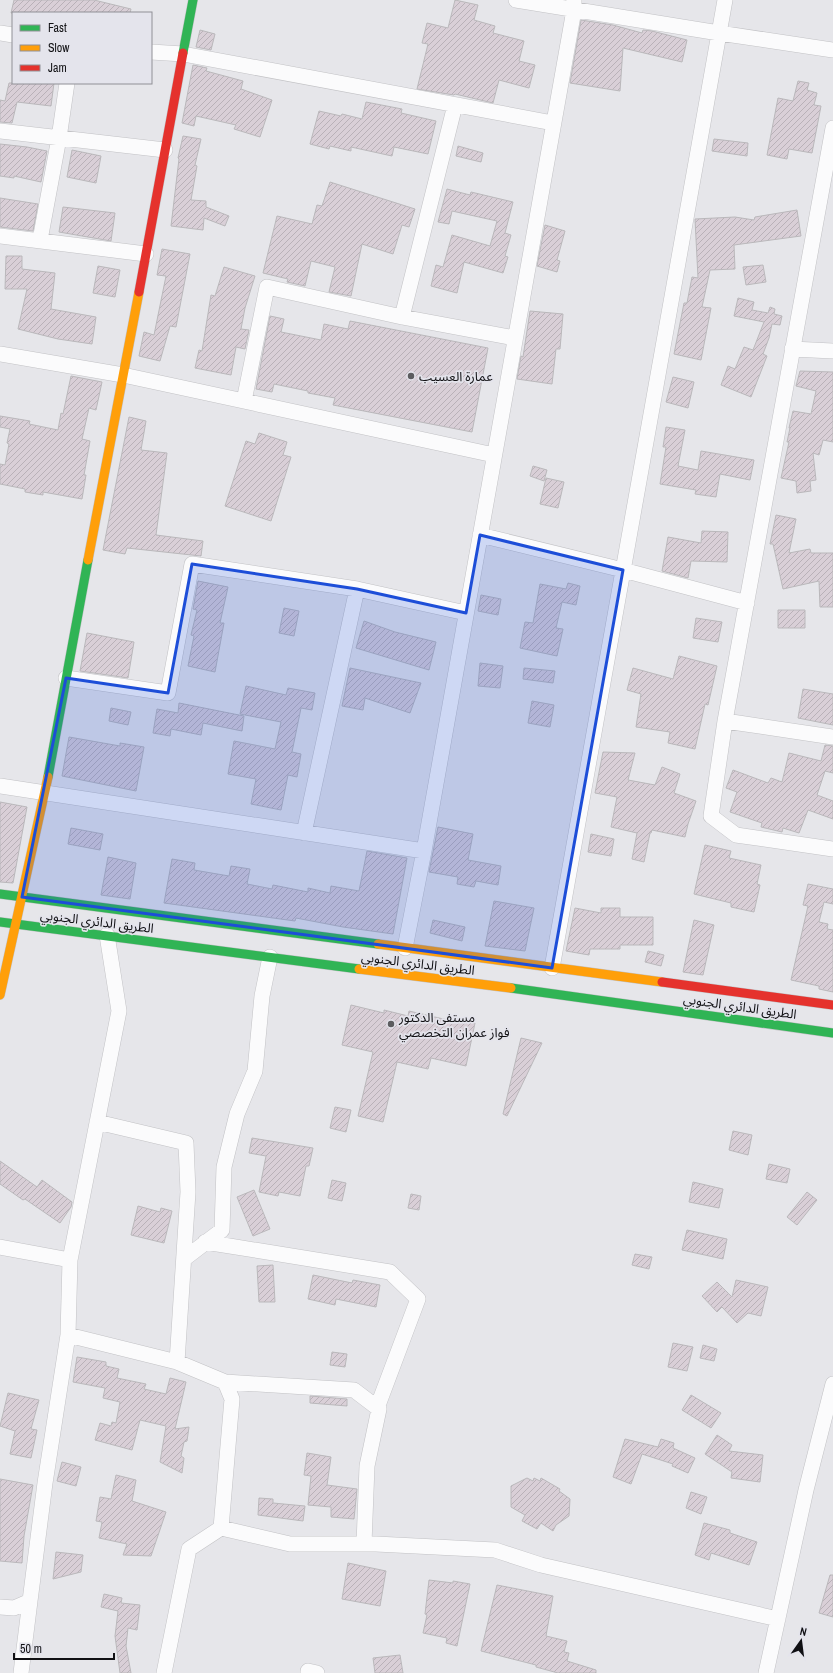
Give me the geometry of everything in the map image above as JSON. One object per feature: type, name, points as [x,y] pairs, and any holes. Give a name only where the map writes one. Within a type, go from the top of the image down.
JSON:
[{"type":"main road","points":[[0,995],[45,793],[193,0]]},
{"type":"main road","name":"الطريق الدائري الجنوبي","points":[[0,894],[833,1005]]},
{"type":"main road","name":"الطريق الدائري الجنوبي","points":[[0,922],[539,992],[833,1033]]},
{"type":"street","points":[[516,0],[574,5],[719,33],[833,50]]},
{"type":"street","points":[[552,968],[725,0]]},
{"type":"street","points":[[405,948],[424,851],[574,5]]},
{"type":"street","points":[[0,33],[12,36]]},
{"type":"street","points":[[152,52],[183,54],[554,123]]},
{"type":"street","points":[[40,240],[59,138],[67,84]]},
{"type":"street","points":[[402,317],[455,105]]},
{"type":"street","points":[[833,128],[725,721],[711,816],[736,835],[833,849]]},
{"type":"street","points":[[0,130],[165,150]]},
{"type":"street","points":[[0,236],[146,254]]},
{"type":"street","points":[[244,401],[267,287],[402,317],[515,338]]},
{"type":"street","points":[[792,349],[833,351]]},
{"type":"street","points":[[0,354],[123,375],[494,455]]},
{"type":"street","points":[[480,535],[623,570],[746,603]]},
{"type":"street","points":[[66,678],[168,694],[192,564],[357,589],[466,613]]},
{"type":"street","points":[[304,833],[357,589]]},
{"type":"street","points":[[725,721],[833,737]]},
{"type":"street","points":[[0,786],[424,851]]},
{"type":"street","points":[[21,1673],[45,1484],[68,1335],[70,1260],[119,1011],[107,935]]},
{"type":"street","points":[[184,1259],[222,1230],[224,1167],[237,1114],[256,1071],[262,996],[270,957]]},
{"type":"street","points":[[97,1122],[186,1143],[188,1192],[177,1362]]},
{"type":"street","points":[[205,1242],[390,1272],[418,1299],[377,1408],[379,1409],[367,1466],[364,1544]]},
{"type":"street","points":[[0,1247],[70,1260]]},
{"type":"street","points":[[68,1335],[177,1362],[225,1382],[354,1390],[377,1408]]},
{"type":"street","points":[[221,1528],[232,1399],[225,1382]]},
{"type":"street","points":[[766,1673],[806,1490],[833,1384]]},
{"type":"street","points":[[164,1673],[190,1548],[221,1528],[290,1544],[364,1544],[495,1550],[541,1565],[778,1619]]},
{"type":"street","points":[[0,1607],[14,1608],[30,1601]]},
{"type":"street","points":[[308,1673],[308,1671],[317,1673]]},
{"type":"highlighted area","points":[[480,535],[623,570],[552,968],[22,897],[66,678],[168,693],[192,564],[357,589],[466,613]]},
{"type":"building","points":[[14,0],[94,0],[131,9],[130,12],[11,13]]},
{"type":"building","points":[[455,0],[478,5],[474,20],[495,26],[493,33],[524,41],[519,61],[535,65],[529,88],[499,80],[493,103],[455,94],[417,89],[428,44],[422,43],[427,23],[448,28]]},
{"type":"building","points":[[581,20],[613,25],[642,33],[643,30],[652,31],[687,40],[682,62],[623,48],[620,91],[570,83]]},
{"type":"building","points":[[200,30],[215,34],[211,50],[196,47]]},
{"type":"building","points":[[193,65],[207,68],[206,71],[243,81],[241,89],[272,100],[260,137],[234,129],[236,125],[196,116],[194,126],[182,123]]},
{"type":"building","points":[[798,81],[809,83],[807,90],[817,93],[814,105],[821,106],[812,153],[789,149],[787,159],[767,155],[778,98],[793,101]]},
{"type":"building","points":[[9,83],[54,84],[51,106],[17,102],[12,123],[0,122],[0,100],[5,101]]},
{"type":"building","points":[[366,102],[402,109],[401,113],[436,121],[428,154],[394,147],[392,156],[351,147],[351,151],[330,146],[329,149],[310,144],[319,111],[341,116],[342,114],[362,119]]},
{"type":"building","points":[[183,136],[201,139],[195,165],[197,166],[191,200],[206,201],[206,207],[229,216],[225,226],[204,218],[203,230],[171,226],[178,158]]},
{"type":"building","points":[[714,139],[748,143],[747,156],[712,151]]},
{"type":"building","points":[[0,144],[47,151],[41,182],[14,176],[14,178],[0,176]]},
{"type":"building","points":[[458,146],[483,153],[481,162],[456,156]]},
{"type":"building","points":[[72,150],[101,156],[96,183],[67,177]]},
{"type":"building","points":[[330,182],[415,209],[409,227],[402,225],[393,254],[362,244],[351,296],[329,292],[335,267],[311,261],[305,286],[287,282],[288,279],[263,273],[277,216],[312,224],[317,205],[322,206]]},
{"type":"building","points":[[447,189],[470,195],[471,192],[513,202],[505,233],[511,235],[505,256],[508,257],[503,273],[464,262],[457,293],[431,286],[436,265],[443,267],[452,235],[490,246],[497,221],[452,211],[449,224],[438,222]]},
{"type":"building","points":[[0,198],[38,204],[33,231],[0,227]]},
{"type":"building","points":[[63,207],[115,213],[111,241],[59,232]]},
{"type":"building","points":[[797,210],[801,236],[734,245],[735,269],[710,270],[702,307],[711,308],[701,360],[674,354],[684,303],[687,303],[692,277],[698,278],[695,219],[735,217],[754,220],[755,217]]},
{"type":"building","points":[[545,225],[565,231],[557,260],[560,261],[557,272],[537,266]]},
{"type":"building","points":[[162,249],[190,254],[176,327],[170,326],[160,361],[139,356],[144,332],[154,335],[166,276],[157,275]]},
{"type":"building","points":[[6,256],[22,256],[22,269],[55,273],[51,309],[96,317],[92,344],[58,339],[18,329],[27,289],[5,289]]},
{"type":"building","points":[[763,265],[766,282],[746,285],[743,267]]},
{"type":"building","points":[[98,266],[120,270],[115,297],[93,293]]},
{"type":"building","points":[[224,267],[255,276],[245,308],[241,329],[249,330],[245,349],[236,347],[231,375],[195,368],[199,350],[202,351],[211,295],[215,296]]},
{"type":"building","points":[[738,298],[754,302],[752,310],[768,313],[770,307],[775,309],[774,314],[782,316],[780,325],[772,324],[763,354],[767,356],[751,397],[721,385],[728,366],[735,369],[744,347],[753,350],[764,322],[734,316]]},
{"type":"building","points":[[530,311],[563,314],[560,349],[556,349],[552,384],[517,379],[521,356],[523,357]]},
{"type":"building","name":"عمارة العسيب","points":[[270,316],[284,319],[281,332],[321,340],[324,324],[348,329],[350,321],[488,348],[472,432],[333,405],[335,398],[274,384],[272,392],[256,389]]},
{"type":"building","points":[[800,371],[833,372],[833,442],[823,440],[819,455],[813,453],[816,480],[810,481],[811,491],[797,493],[796,481],[781,478],[789,442],[787,442],[789,428],[793,411],[811,414],[816,391],[796,386]]},
{"type":"building","points":[[71,376],[102,382],[96,410],[89,408],[82,439],[90,441],[84,475],[86,475],[82,499],[43,492],[43,495],[25,492],[25,489],[0,484],[0,464],[5,465],[10,429],[0,427],[0,416],[30,421],[29,424],[58,430]]},
{"type":"building","points":[[673,377],[694,382],[688,408],[666,402]]},
{"type":"building","points":[[129,417],[146,421],[141,450],[167,453],[156,535],[203,541],[201,556],[127,548],[125,554],[103,550]]},
{"type":"building","points":[[666,427],[685,430],[678,466],[698,470],[701,451],[754,460],[750,480],[720,474],[716,497],[695,494],[696,490],[660,484],[666,447],[663,447]]},
{"type":"building","points":[[259,433],[287,442],[283,455],[291,457],[271,521],[225,506],[246,441],[255,444]]},
{"type":"building","points":[[533,466],[547,470],[544,481],[530,476]]},
{"type":"building","points":[[546,478],[564,482],[558,508],[540,504]]},
{"type":"building","points":[[776,515],[796,519],[789,553],[810,549],[811,553],[833,553],[833,607],[820,607],[819,581],[783,589],[773,544],[770,544]]},
{"type":"building","points":[[702,531],[728,532],[727,562],[691,561],[688,578],[662,571],[668,537],[701,543]]},
{"type":"building","points":[[198,581],[228,587],[220,623],[224,623],[215,672],[188,666],[194,636],[191,635],[197,610],[193,609]]},
{"type":"building","points":[[568,583],[580,586],[576,605],[562,602],[556,628],[563,629],[557,656],[520,648],[525,622],[533,623],[540,584],[566,589]]},
{"type":"building","points":[[481,595],[501,599],[498,615],[478,611]]},
{"type":"building","points":[[284,608],[299,611],[294,636],[279,633]]},
{"type":"building","points":[[778,610],[805,610],[805,628],[778,628]]},
{"type":"building","points":[[696,618],[722,622],[718,642],[693,638]]},
{"type":"building","points":[[364,621],[395,632],[436,642],[429,670],[356,648]]},
{"type":"building","points":[[87,633],[134,642],[128,678],[80,671]]},
{"type":"building","points":[[679,656],[717,666],[708,705],[705,704],[695,749],[668,743],[670,732],[636,727],[641,694],[627,690],[633,668],[673,679]]},
{"type":"building","points":[[480,663],[503,666],[500,688],[478,686]]},
{"type":"building","points":[[350,668],[421,683],[410,713],[365,698],[363,710],[342,706]]},
{"type":"building","points":[[524,668],[555,671],[553,683],[523,679]]},
{"type":"building","points":[[246,686],[286,695],[288,688],[315,693],[312,710],[301,708],[292,752],[301,754],[297,777],[288,775],[281,810],[251,804],[256,779],[228,774],[234,741],[275,749],[281,722],[240,714]]},
{"type":"building","points":[[803,689],[833,694],[833,725],[798,718]]},
{"type":"building","points":[[532,701],[554,705],[550,727],[528,723]]},
{"type":"building","points":[[179,703],[244,716],[242,731],[203,723],[201,735],[171,729],[170,736],[153,733],[157,709],[178,713]]},
{"type":"building","points":[[111,708],[131,712],[128,725],[109,721]]},
{"type":"building","points":[[69,737],[120,746],[120,743],[144,747],[136,791],[62,776]]},
{"type":"building","points":[[825,745],[833,746],[833,773],[825,771],[817,795],[833,801],[833,819],[808,810],[799,833],[783,828],[782,832],[761,827],[762,823],[730,812],[737,792],[726,788],[733,770],[768,783],[771,778],[782,782],[789,753],[821,761]]},
{"type":"building","points":[[603,752],[635,753],[628,780],[655,785],[662,767],[680,774],[674,793],[696,801],[685,837],[652,830],[650,833],[644,862],[632,859],[637,833],[611,827],[617,797],[595,793]]},
{"type":"building","points":[[0,802],[27,807],[13,883],[0,882]]},
{"type":"building","points":[[438,827],[473,834],[468,860],[501,866],[498,885],[476,881],[474,887],[457,884],[458,877],[429,872]]},
{"type":"building","points":[[71,828],[103,834],[100,850],[68,844]]},
{"type":"building","points":[[591,834],[614,839],[611,856],[588,852]]},
{"type":"building","points":[[705,845],[731,851],[729,858],[761,865],[757,884],[760,885],[754,912],[731,907],[731,903],[694,894]]},
{"type":"building","points":[[367,851],[407,858],[393,934],[343,927],[296,918],[295,921],[164,903],[172,859],[195,863],[194,870],[229,876],[231,866],[250,869],[247,884],[272,889],[273,885],[308,892],[308,888],[330,893],[331,886],[359,891]]},
{"type":"building","points":[[108,857],[136,863],[130,899],[101,895]]},
{"type":"building","points":[[808,884],[833,889],[833,904],[824,902],[819,922],[828,924],[827,929],[833,930],[833,992],[819,989],[819,986],[791,980],[808,906],[803,905]]},
{"type":"building","points":[[494,901],[534,908],[525,951],[485,946]]},
{"type":"building","points":[[575,908],[601,913],[601,908],[620,908],[620,917],[653,917],[653,945],[620,945],[620,949],[590,949],[589,955],[566,951]]},
{"type":"building","points":[[433,920],[465,927],[462,941],[430,933]]},
{"type":"building","points":[[694,920],[714,925],[703,975],[683,972]]},
{"type":"building","points":[[648,951],[664,955],[661,966],[645,962]]},
{"type":"building","points":[[351,1005],[384,1013],[384,1010],[408,1016],[409,1011],[452,1021],[453,1018],[475,1023],[466,1066],[431,1058],[428,1069],[397,1062],[383,1122],[358,1116],[373,1052],[342,1045]]},
{"type":"building","points":[[521,1038],[542,1043],[507,1116],[503,1114]]},
{"type":"building","points":[[335,1107],[351,1110],[346,1132],[330,1128]]},
{"type":"building","points":[[733,1131],[752,1135],[748,1155],[729,1150]]},
{"type":"building","points":[[252,1138],[313,1148],[309,1166],[306,1166],[300,1196],[279,1192],[278,1196],[259,1192],[266,1156],[249,1153]]},
{"type":"building","points":[[0,1161],[37,1187],[42,1180],[72,1202],[71,1207],[60,1223],[0,1184]]},
{"type":"building","points":[[769,1164],[790,1169],[787,1183],[766,1179]]},
{"type":"building","points":[[332,1180],[346,1183],[342,1201],[328,1198]]},
{"type":"building","points":[[693,1182],[723,1189],[719,1208],[689,1202]]},
{"type":"building","points":[[254,1190],[270,1229],[253,1236],[237,1197]]},
{"type":"building","points":[[807,1192],[817,1200],[797,1225],[787,1217]]},
{"type":"building","points":[[411,1194],[421,1196],[419,1210],[408,1208]]},
{"type":"building","points":[[138,1206],[160,1212],[161,1208],[172,1211],[164,1243],[131,1235]]},
{"type":"building","points":[[687,1230],[727,1239],[723,1259],[682,1250]]},
{"type":"building","points":[[635,1254],[652,1257],[649,1269],[632,1265]]},
{"type":"building","points":[[273,1265],[275,1302],[259,1302],[257,1266]]},
{"type":"building","points":[[313,1275],[352,1283],[353,1280],[380,1285],[376,1307],[336,1299],[335,1305],[308,1299]]},
{"type":"building","points":[[736,1280],[768,1287],[761,1316],[748,1313],[737,1323],[722,1307],[717,1312],[702,1296],[717,1282],[732,1297]]},
{"type":"building","points":[[673,1343],[693,1347],[687,1371],[668,1367]]},
{"type":"building","points":[[703,1345],[717,1349],[714,1361],[700,1358]]},
{"type":"building","points":[[332,1352],[347,1354],[345,1367],[330,1365]]},
{"type":"building","points":[[77,1357],[106,1362],[106,1366],[119,1369],[117,1378],[146,1384],[144,1389],[166,1394],[170,1378],[186,1382],[175,1429],[189,1427],[187,1441],[184,1442],[181,1456],[184,1458],[182,1473],[160,1462],[166,1426],[140,1420],[132,1450],[95,1440],[100,1423],[111,1426],[112,1422],[116,1423],[120,1402],[103,1398],[105,1388],[73,1382]]},
{"type":"building","points":[[8,1393],[39,1400],[31,1429],[37,1430],[31,1458],[10,1454],[15,1431],[0,1426]]},
{"type":"building","points":[[691,1395],[721,1413],[711,1428],[682,1410]]},
{"type":"building","points":[[310,1396],[347,1399],[347,1406],[310,1403]]},
{"type":"building","points":[[717,1435],[732,1445],[729,1451],[763,1455],[760,1482],[731,1478],[732,1472],[705,1454]]},
{"type":"building","points":[[625,1439],[658,1447],[661,1439],[674,1443],[673,1448],[695,1458],[688,1473],[672,1466],[673,1464],[642,1454],[631,1484],[613,1477]]},
{"type":"building","points":[[307,1453],[331,1457],[327,1485],[357,1489],[354,1519],[331,1517],[331,1507],[308,1505],[311,1476],[304,1475]]},
{"type":"building","points":[[62,1462],[81,1467],[76,1486],[57,1481]]},
{"type":"building","points":[[116,1475],[136,1480],[132,1501],[166,1512],[151,1556],[123,1555],[127,1544],[99,1538],[102,1522],[96,1521],[100,1497],[111,1499]]},
{"type":"building","points":[[527,1478],[533,1481],[534,1478],[540,1481],[541,1478],[560,1489],[559,1491],[570,1499],[569,1516],[556,1525],[553,1531],[541,1523],[537,1529],[522,1521],[525,1515],[511,1507],[511,1486]]},
{"type":"building","points":[[0,1479],[33,1485],[24,1536],[22,1563],[0,1561]]},
{"type":"building","points":[[691,1492],[707,1497],[701,1514],[686,1508]]},
{"type":"building","points":[[259,1498],[273,1499],[273,1503],[305,1506],[303,1521],[258,1515]]},
{"type":"building","points":[[704,1523],[730,1530],[730,1533],[757,1542],[749,1565],[711,1553],[709,1560],[695,1555]]},
{"type":"building","points":[[56,1552],[83,1555],[81,1572],[53,1579]]},
{"type":"building","points":[[348,1563],[386,1571],[380,1606],[342,1599]]},
{"type":"building","points":[[830,1575],[833,1575],[833,1617],[819,1613]]},
{"type":"building","points":[[429,1580],[453,1583],[453,1581],[470,1584],[457,1646],[446,1643],[447,1638],[423,1633],[427,1615],[425,1614]]},
{"type":"building","points":[[497,1585],[553,1596],[546,1636],[567,1641],[564,1652],[569,1653],[567,1661],[596,1670],[596,1673],[558,1673],[536,1667],[536,1665],[481,1651]]},
{"type":"building","points":[[104,1594],[122,1598],[121,1603],[140,1605],[137,1630],[128,1628],[126,1646],[131,1673],[120,1673],[115,1636],[118,1611],[101,1607]]},
{"type":"building","points":[[400,1655],[403,1673],[375,1673],[373,1658]]},
{"type":"traffic: fast","points":[[183,53],[193,0]]},
{"type":"traffic: fast","points":[[48,777],[88,560]]},
{"type":"traffic: fast","points":[[0,894],[378,944]]},
{"type":"traffic: fast","points":[[0,922],[359,969]]},
{"type":"traffic: fast","points":[[511,988],[833,1033]]},
{"type":"traffic: slow","points":[[88,560],[139,292]]},
{"type":"traffic: slow","points":[[0,995],[48,777]]},
{"type":"traffic: slow","points":[[378,944],[662,982]]},
{"type":"traffic: slow","points":[[359,969],[511,988]]},
{"type":"traffic: jam","points":[[139,292],[183,53]]},
{"type":"traffic: jam","points":[[662,982],[833,1005]]},
{"type":"place","name":"عمارة العسيب","points":[[411,376]]},
{"type":"place","name":"مستفى الدكتور فواز عمران التخصصي","points":[[391,1024]]}]
